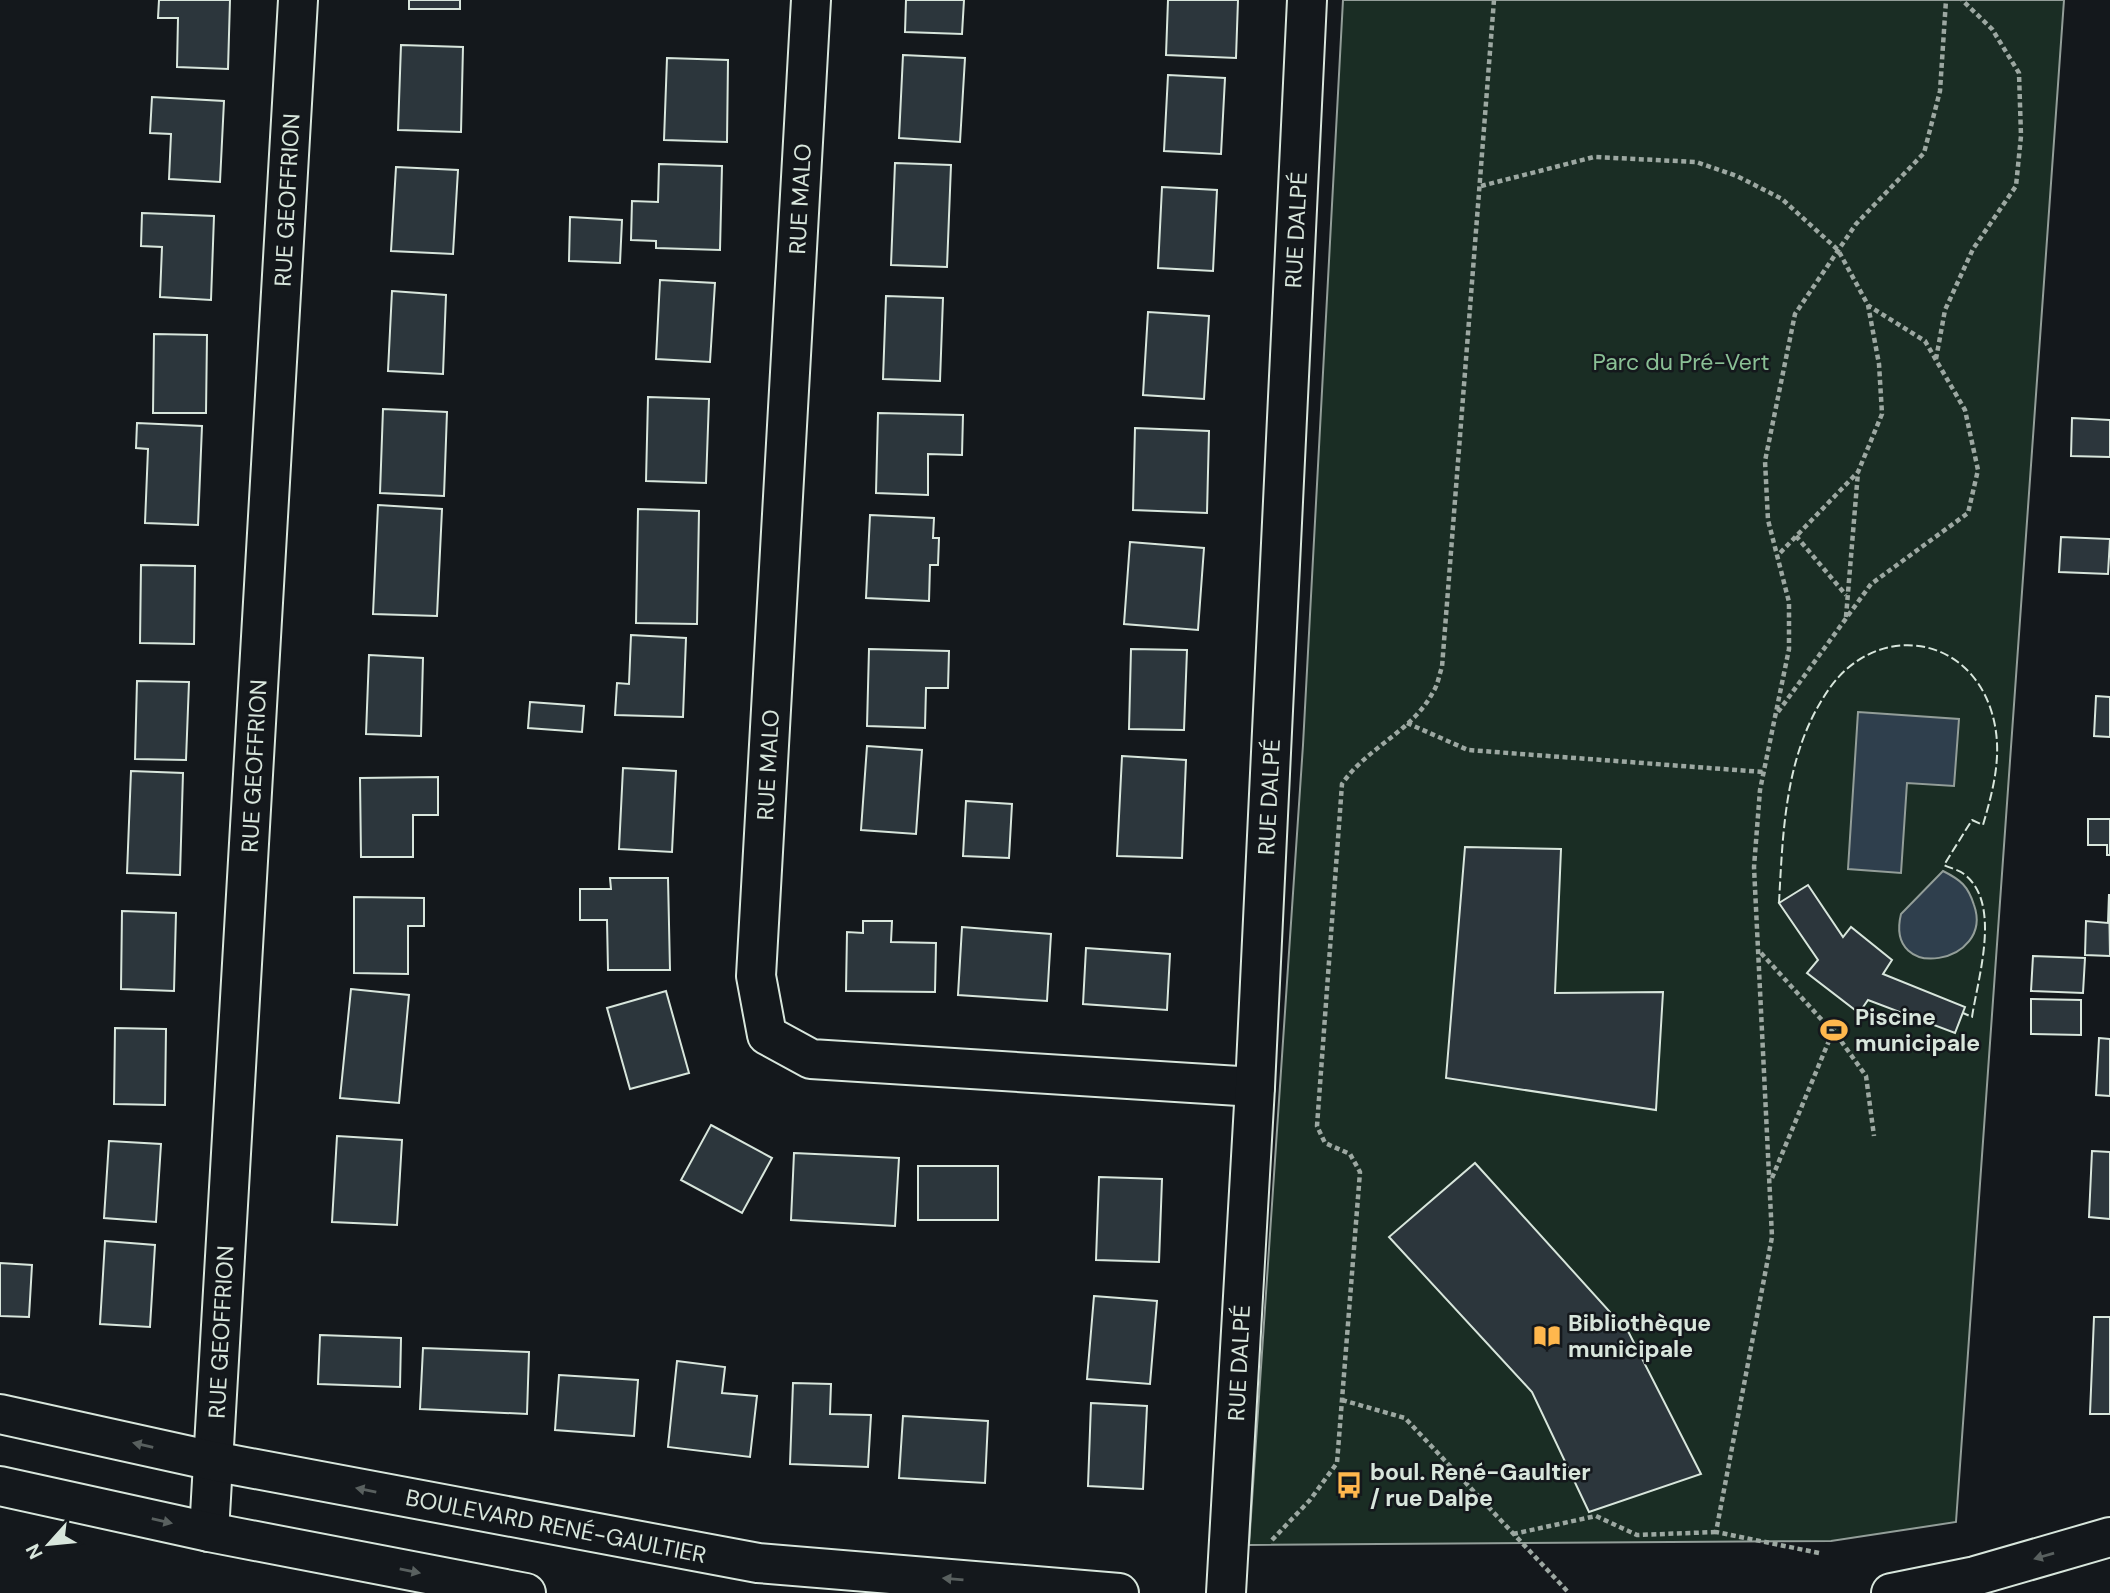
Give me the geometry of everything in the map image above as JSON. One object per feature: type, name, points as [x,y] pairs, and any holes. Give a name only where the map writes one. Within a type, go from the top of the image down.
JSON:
[{"type":"street","name":"RUE GEOFFRION","points":[[209,1532],[298,0]]},
{"type":"street","name":"RUE MALO","points":[[811,0],[756,976],[767,1035],[811,1059],[1255,1087]]},
{"type":"street","name":"RUE DALPÉ","points":[[1226,1593],[1255,1087],[1307,0]]},
{"type":"street","name":"BOULEVARD RENÉ-GAULTIER","points":[[0,1414],[213,1461],[758,1563],[1119,1593]]},
{"type":"street","points":[[0,1486],[209,1532],[526,1593]]},
{"type":"street","points":[[1891,1593],[1975,1576],[2110,1537]]},
{"type":"path","points":[[1265,1547],[1310,1500],[1337,1463],[1360,1172],[1350,1154],[1325,1143],[1317,1126],[1342,784],[1354,765],[1406,723],[1433,693],[1442,667],[1494,0]]},
{"type":"path","points":[[1716,1532],[1772,1237],[1754,867],[1763,772],[1789,649],[1789,602],[1768,520],[1765,461],[1795,314],[1856,224],[1924,153],[1940,91],[1946,0]]},
{"type":"path","points":[[1936,360],[1945,310],[1973,249],[2016,186],[2021,136],[2019,74],[1992,29],[1962,0]]},
{"type":"path","points":[[1480,186],[1594,157],[1696,162],[1737,176],[1782,199],[1838,250],[1868,305],[1879,364],[1882,414],[1858,472],[1846,618]]},
{"type":"path","points":[[1775,716],[1871,584],[1968,513],[1978,470],[1965,410],[1925,341],[1868,305]]},
{"type":"path","points":[[1777,556],[1858,472]]},
{"type":"path","points":[[1796,536],[1847,595]]},
{"type":"path","points":[[1406,723],[1468,750],[1763,772]]},
{"type":"path","points":[[1760,953],[1832,1031],[1866,1076],[1874,1136]]},
{"type":"path","points":[[1770,1182],[1838,1018]]},
{"type":"path","points":[[1342,1400],[1405,1418],[1569,1593]]},
{"type":"path","points":[[1513,1534],[1597,1516],[1637,1535],[1716,1532],[1819,1553]]},
{"type":"green space","name":"Parc du Pré-Vert","points":[[1343,0],[2064,0],[1956,1522],[1831,1541],[1249,1545],[1303,745]]},
{"type":"water","points":[[1858,712],[1959,719],[1954,786],[1907,783],[1901,873],[1848,869]]},
{"type":"water","points":[[1943,871],[1966,888],[1974,905],[1976,925],[1969,941],[1956,952],[1939,958],[1922,957],[1908,950],[1900,936],[1901,914]]},
{"type":"building","points":[[159,0],[230,0],[228,69],[177,67],[178,18],[158,18]]},
{"type":"building","points":[[409,0],[460,0],[460,9],[409,9]]},
{"type":"building","points":[[906,0],[964,0],[962,34],[905,32]]},
{"type":"building","points":[[1168,0],[1238,0],[1236,58],[1166,55]]},
{"type":"building","points":[[401,45],[463,47],[461,132],[398,130]]},
{"type":"building","points":[[903,55],[965,58],[960,142],[899,138]]},
{"type":"building","points":[[667,58],[728,60],[727,142],[664,140]]},
{"type":"building","points":[[1168,75],[1225,78],[1221,154],[1164,151]]},
{"type":"building","points":[[152,97],[224,101],[220,182],[169,179],[171,134],[150,133]]},
{"type":"building","points":[[895,163],[951,165],[947,267],[891,265]]},
{"type":"building","points":[[659,164],[722,166],[720,250],[656,248],[656,241],[631,240],[632,201],[658,202]]},
{"type":"building","points":[[396,167],[458,170],[453,254],[391,251]]},
{"type":"building","points":[[1162,187],[1217,190],[1213,271],[1158,268]]},
{"type":"building","points":[[142,213],[214,216],[211,300],[160,297],[162,247],[141,246]]},
{"type":"building","points":[[570,217],[622,220],[620,263],[569,261]]},
{"type":"building","points":[[660,280],[715,283],[710,362],[656,359]]},
{"type":"building","points":[[392,291],[446,295],[443,374],[388,371]]},
{"type":"building","points":[[886,296],[943,298],[940,381],[883,379]]},
{"type":"building","points":[[1148,312],[1209,316],[1204,399],[1143,395]]},
{"type":"building","points":[[154,334],[207,335],[206,413],[153,413]]},
{"type":"building","points":[[648,397],[709,399],[706,483],[646,481]]},
{"type":"building","points":[[383,409],[447,412],[444,496],[380,493]]},
{"type":"building","points":[[878,413],[963,415],[962,455],[928,454],[928,495],[876,493]]},
{"type":"building","points":[[2072,418],[2110,420],[2110,457],[2071,456]]},
{"type":"building","points":[[137,423],[202,426],[198,525],[145,523],[148,449],[136,448]]},
{"type":"building","points":[[1135,428],[1209,431],[1207,513],[1133,510]]},
{"type":"building","points":[[378,505],[442,509],[437,616],[373,614]]},
{"type":"building","points":[[638,509],[699,511],[697,624],[636,623]]},
{"type":"building","points":[[870,515],[934,518],[933,538],[939,538],[938,565],[930,565],[929,601],[866,598]]},
{"type":"building","points":[[2061,537],[2110,539],[2108,574],[2059,572]]},
{"type":"building","points":[[1130,542],[1204,548],[1198,630],[1124,624]]},
{"type":"building","points":[[141,565],[195,566],[194,644],[140,643]]},
{"type":"building","points":[[631,635],[686,638],[683,717],[615,715],[617,683],[629,684]]},
{"type":"building","points":[[869,649],[949,651],[948,688],[926,688],[925,728],[867,726]]},
{"type":"building","points":[[1131,649],[1187,650],[1184,730],[1129,729]]},
{"type":"building","points":[[369,655],[423,658],[421,736],[366,734]]},
{"type":"building","points":[[137,681],[189,682],[186,760],[135,759]]},
{"type":"building","points":[[2096,696],[2110,697],[2110,737],[2094,736]]},
{"type":"building","points":[[530,702],[584,706],[582,732],[528,728]]},
{"type":"building","points":[[867,746],[922,750],[916,834],[861,830]]},
{"type":"building","points":[[1122,756],[1186,760],[1182,858],[1117,856]]},
{"type":"building","points":[[623,768],[676,771],[672,852],[619,849]]},
{"type":"building","points":[[131,771],[183,773],[180,875],[127,873]]},
{"type":"building","points":[[438,777],[438,815],[413,815],[413,857],[361,857],[360,778]]},
{"type":"building","points":[[966,801],[1012,804],[1009,858],[963,856]]},
{"type":"building","points":[[2088,819],[2110,819],[2110,855],[2107,855],[2107,845],[2088,845]]},
{"type":"building","points":[[1465,847],[1561,849],[1555,993],[1663,992],[1656,1110],[1446,1078]]},
{"type":"building","points":[[610,878],[668,878],[670,970],[608,970],[607,920],[580,920],[580,889],[611,889]]},
{"type":"building","points":[[1808,885],[1843,937],[1851,927],[1892,960],[1883,974],[1965,1007],[1955,1033],[1868,1000],[1859,1013],[1807,973],[1818,960],[1779,903]]},
{"type":"building","points":[[2109,894],[2110,956],[2085,955],[2086,921],[2108,923]]},
{"type":"building","points":[[354,897],[424,898],[424,926],[408,926],[408,974],[354,973]]},
{"type":"building","points":[[122,911],[176,913],[174,991],[121,989]]},
{"type":"building","points":[[863,921],[892,921],[891,942],[936,943],[935,992],[846,991],[847,932],[863,933]]},
{"type":"building","points":[[962,927],[1051,934],[1047,1001],[958,995]]},
{"type":"building","points":[[1086,948],[1170,954],[1167,1010],[1083,1004]]},
{"type":"building","points":[[2033,956],[2085,958],[2083,993],[2031,991]]},
{"type":"building","points":[[351,989],[409,995],[399,1103],[340,1098]]},
{"type":"building","points":[[666,991],[689,1073],[630,1089],[607,1008]]},
{"type":"building","points":[[2031,999],[2081,1000],[2081,1035],[2031,1034]]},
{"type":"building","points":[[115,1028],[166,1029],[165,1105],[114,1104]]},
{"type":"building","points":[[2099,1038],[2110,1039],[2110,1096],[2096,1095]]},
{"type":"building","points":[[711,1125],[772,1158],[742,1213],[681,1180]]},
{"type":"building","points":[[337,1136],[402,1140],[397,1225],[332,1222]]},
{"type":"building","points":[[109,1141],[161,1144],[156,1222],[104,1218]]},
{"type":"building","points":[[2092,1151],[2110,1152],[2110,1219],[2089,1217]]},
{"type":"building","points":[[794,1153],[899,1158],[895,1226],[791,1220]]},
{"type":"building","points":[[1475,1163],[1629,1333],[1701,1474],[1589,1512],[1532,1392],[1389,1237]]},
{"type":"building","points":[[918,1166],[998,1166],[998,1220],[918,1220]]},
{"type":"building","points":[[1099,1177],[1162,1179],[1159,1262],[1096,1260]]},
{"type":"building","points":[[105,1241],[155,1245],[150,1327],[100,1324]]},
{"type":"building","points":[[0,1263],[32,1265],[29,1317],[0,1316]]},
{"type":"building","points":[[1094,1296],[1157,1301],[1150,1384],[1087,1379]]},
{"type":"building","points":[[2094,1317],[2110,1317],[2110,1414],[2090,1414]]},
{"type":"building","points":[[320,1335],[401,1338],[400,1387],[318,1384]]},
{"type":"building","points":[[423,1348],[529,1352],[527,1414],[420,1409]]},
{"type":"building","points":[[677,1361],[725,1367],[722,1393],[757,1396],[750,1457],[668,1447]]},
{"type":"building","points":[[559,1375],[638,1380],[634,1436],[555,1430]]},
{"type":"building","points":[[793,1383],[831,1384],[830,1414],[871,1415],[868,1467],[790,1464]]},
{"type":"building","points":[[1091,1403],[1147,1406],[1143,1489],[1088,1486]]},
{"type":"building","points":[[903,1416],[988,1421],[985,1483],[899,1478]]},
{"type":"fence","points":[[1779,903],[1785,819],[1795,765],[1814,713],[1829,689],[1848,668],[1870,654],[1894,646],[1918,646],[1941,652],[1962,665],[1979,684],[1991,710],[1997,740],[1994,782],[1983,825],[1972,820],[1944,865],[1960,871],[1976,887],[1985,921],[1982,962],[1972,1017],[1963,1013]]},
{"type":"place","name":"Piscine municipale","points":[[1834,1030]]},
{"type":"place","name":"Bibliothèque municipale","points":[[1547,1336]]},
{"type":"place","name":"boul. René-Gaultier / rue Dalpe","points":[[1349,1485]]}]
